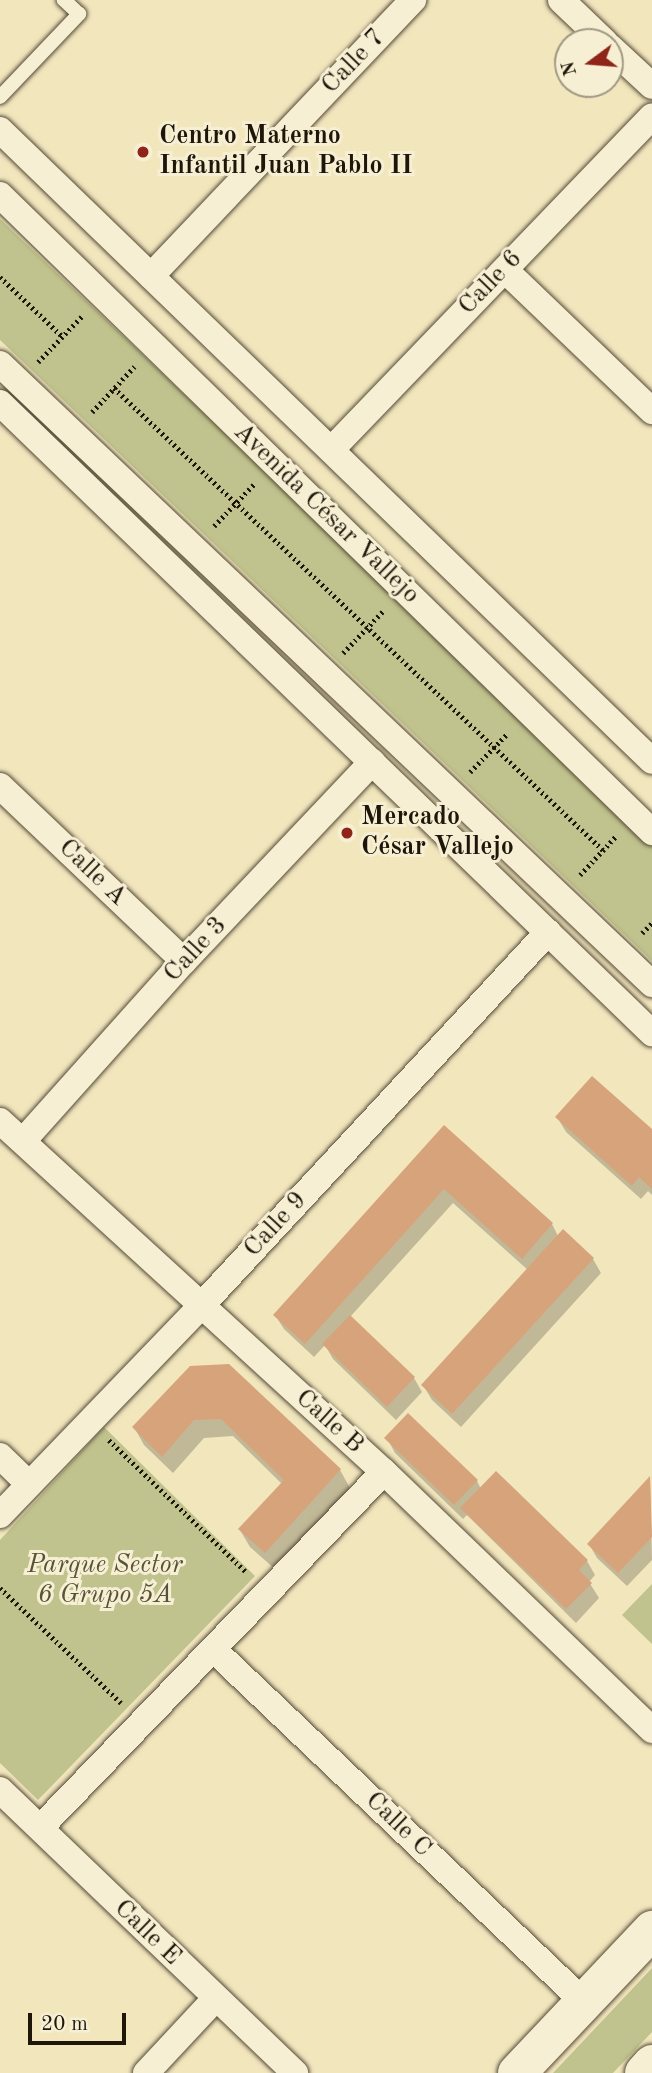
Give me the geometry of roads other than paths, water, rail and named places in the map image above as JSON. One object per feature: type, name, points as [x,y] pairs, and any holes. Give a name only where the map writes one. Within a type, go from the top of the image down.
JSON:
[{"type":"street","name":"Calle 7","points":[[151,276],[413,0]]},
{"type":"street","points":[[561,0],[590,28]]},
{"type":"street","points":[[624,60],[652,86]]},
{"type":"street","name":"Calle 6","points":[[331,450],[652,117]]},
{"type":"street","name":"Avenida César Vallejo","points":[[0,130],[652,761]]},
{"type":"street","name":"Avenida César Vallejo","points":[[0,195],[652,832]]},
{"type":"street","points":[[505,270],[652,411]]},
{"type":"street","points":[[0,364],[652,984]]},
{"type":"street","points":[[5,419],[372,762],[652,1033]]},
{"type":"street","name":"Calle 3","points":[[23,1141],[184,961],[372,762]]},
{"type":"street","name":"Calle A","points":[[0,786],[184,961]]},
{"type":"street","name":"Calle 9","points":[[0,1514],[201,1306],[548,932]]},
{"type":"street","name":"Calle B","points":[[0,1121],[384,1472],[652,1730]]},
{"type":"street","points":[[0,1456],[29,1484]]},
{"type":"street","points":[[40,1828],[384,1472]]},
{"type":"street","name":"Calle C","points":[[213,1649],[583,2002]]},
{"type":"street","name":"Calle E","points":[[0,1790],[215,2000],[295,2073]]},
{"type":"street","points":[[517,2073],[652,1930]]},
{"type":"street","points":[[146,2073],[215,2000]]},
{"type":"lane","points":[[0,97],[79,14],[64,0]]},
{"type":"place","name":"Centro Materno Infantil Juan Pablo II","points":[[143,152]]},
{"type":"place","name":"Mercado César Vallejo","points":[[347,833]]},
{"type":"park label","name":"Parque Sector 6 Grupo 5A","points":[[105,1581]]}]
